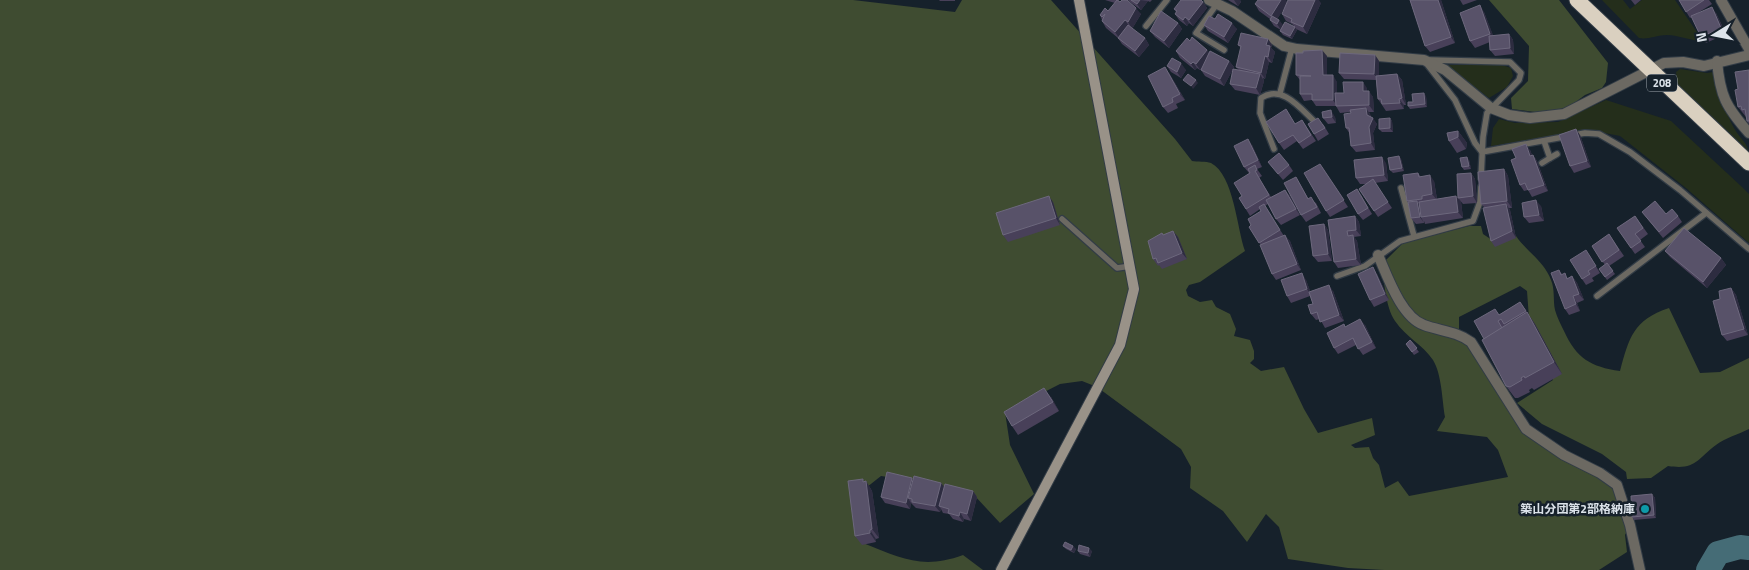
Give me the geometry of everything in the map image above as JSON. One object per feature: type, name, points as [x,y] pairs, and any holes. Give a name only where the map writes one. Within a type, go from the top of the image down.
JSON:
[{"type":"highway","name":"208","points":[[1577,0],[1650,72],[1749,163]]},
{"type":"street","points":[[1001,570],[1120,344],[1134,289],[1079,0]]},
{"type":"street","points":[[1721,0],[1749,49]]},
{"type":"street","points":[[1213,2],[1232,11],[1284,46],[1424,60],[1445,70],[1491,108],[1508,115],[1530,118],[1548,118],[1564,114],[1650,72],[1664,63],[1683,62],[1704,66],[1717,61],[1749,55]]},
{"type":"street","points":[[1717,61],[1719,89],[1732,114],[1749,133]]},
{"type":"street","points":[[1378,255],[1392,287],[1407,312],[1422,325],[1459,334],[1471,342],[1526,429],[1564,455],[1600,473],[1617,485],[1630,525],[1640,570]]},
{"type":"lane","points":[[1146,26],[1167,0]]},
{"type":"lane","points":[[1213,2],[1196,33],[1224,50]]},
{"type":"lane","points":[[1280,94],[1292,48]]},
{"type":"lane","points":[[1337,276],[1365,266],[1400,241],[1473,221],[1480,202],[1482,152],[1488,113],[1519,80],[1521,73],[1510,62],[1424,60]]},
{"type":"lane","points":[[1424,60],[1455,100],[1475,143],[1482,152]]},
{"type":"lane","points":[[1274,149],[1260,113],[1261,98],[1268,94],[1280,94],[1315,122]]},
{"type":"lane","points":[[1482,152],[1585,133],[1599,134],[1636,156],[1749,249]]},
{"type":"lane","points":[[1544,141],[1550,158]]},
{"type":"lane","points":[[1542,163],[1557,154]]},
{"type":"lane","points":[[1401,188],[1414,236]]},
{"type":"lane","points":[[1597,296],[1706,213]]},
{"type":"lane","points":[[1062,218],[1117,268],[1131,266]]},
{"type":"green space","points":[[0,0],[853,0],[955,12],[962,0],[1051,0],[1175,139],[1192,161],[1211,163],[1219,169],[1225,179],[1234,203],[1245,251],[1200,282],[1189,285],[1186,290],[1188,296],[1200,302],[1212,300],[1216,307],[1230,314],[1236,329],[1234,336],[1250,340],[1254,351],[1254,359],[1250,363],[1261,371],[1284,367],[1318,433],[1372,418],[1375,435],[1351,445],[1355,448],[1369,447],[1373,458],[1379,465],[1385,488],[1398,481],[1409,496],[1508,477],[1498,450],[1487,437],[1437,431],[1445,417],[1440,380],[1436,366],[1429,355],[1395,321],[1387,301],[1381,265],[1403,243],[1469,226],[1481,226],[1483,234],[1492,240],[1516,236],[1540,262],[1551,280],[1555,310],[1559,321],[1574,348],[1593,364],[1620,371],[1626,349],[1634,332],[1647,318],[1669,308],[1700,373],[1720,372],[1749,358],[1749,429],[1720,443],[1695,463],[1684,467],[1668,466],[1651,478],[1627,479],[1626,472],[1602,454],[1542,424],[1517,403],[1553,380],[1530,332],[1527,291],[1520,286],[1459,317],[1459,334],[1526,429],[1617,485],[1630,525],[1625,535],[1627,552],[1599,570],[1384,570],[1348,568],[1288,559],[1279,527],[1266,514],[1247,542],[1223,511],[1190,488],[1191,467],[1181,449],[1097,387],[1082,381],[1060,384],[1005,412],[1010,445],[1034,494],[1000,523],[974,495],[922,482],[881,476],[852,499],[863,543],[901,557],[923,562],[935,562],[963,555],[983,570],[0,570]]},
{"type":"green space","points":[[1489,0],[1559,0],[1608,63],[1606,82],[1602,88],[1585,95],[1569,107],[1542,113],[1512,109],[1511,98],[1528,81],[1529,46]]},
{"type":"green space","points":[[1602,0],[1623,0],[1630,9],[1642,0],[1675,0],[1703,41],[1667,35],[1639,38]]},
{"type":"green space","points":[[1446,65],[1502,65],[1511,68],[1513,76],[1507,87],[1489,98]]},
{"type":"green space","points":[[1680,69],[1707,73],[1720,71],[1720,75],[1724,75],[1723,95],[1726,109],[1734,128],[1748,148],[1749,158],[1678,88],[1676,72]]},
{"type":"green space","points":[[1606,100],[1671,121],[1749,194],[1749,243],[1686,188],[1620,136],[1589,130],[1491,146],[1493,128],[1499,119],[1515,123],[1558,122]]},
{"type":"building","points":[[1117,0],[1120,2],[1127,0],[1136,8],[1128,22],[1125,20],[1115,32],[1102,21],[1105,14],[1102,17],[1100,15],[1105,8],[1108,11]]},
{"type":"building","points":[[1131,0],[1140,0],[1137,4]]},
{"type":"building","points":[[1181,0],[1201,0],[1203,2],[1189,20],[1185,17],[1183,20],[1175,14],[1177,11],[1174,9]]},
{"type":"building","points":[[1258,0],[1281,0],[1271,16],[1255,4]]},
{"type":"building","points":[[1288,0],[1315,0],[1303,27],[1291,22],[1292,19],[1282,14]]},
{"type":"building","points":[[1410,0],[1438,0],[1451,37],[1425,46]]},
{"type":"building","points":[[1679,0],[1704,0],[1686,12]]},
{"type":"building","points":[[1480,5],[1490,34],[1470,41],[1460,13]]},
{"type":"building","points":[[1712,7],[1721,28],[1701,37],[1691,16]]},
{"type":"building","points":[[1161,11],[1178,23],[1164,41],[1150,31]]},
{"type":"building","points":[[1218,14],[1232,23],[1224,37],[1204,25],[1209,16],[1215,19]]},
{"type":"building","points":[[1272,16],[1279,20],[1277,24],[1270,20]]},
{"type":"building","points":[[1285,22],[1295,27],[1290,36],[1280,31]]},
{"type":"building","points":[[1128,25],[1145,38],[1135,51],[1118,38]]},
{"type":"building","points":[[1241,33],[1268,39],[1266,45],[1270,46],[1268,57],[1265,56],[1261,73],[1236,67],[1241,46],[1238,45]]},
{"type":"building","points":[[1509,34],[1510,48],[1490,50],[1489,36]]},
{"type":"building","points":[[1192,37],[1207,50],[1196,64],[1193,62],[1191,64],[1176,51],[1187,38],[1190,41]]},
{"type":"building","points":[[1322,50],[1323,75],[1333,75],[1333,100],[1312,100],[1312,94],[1300,94],[1300,76],[1311,76],[1296,75],[1296,53]]},
{"type":"building","points":[[1210,51],[1229,61],[1220,79],[1201,70]]},
{"type":"building","points":[[1340,53],[1375,55],[1374,74],[1339,73]]},
{"type":"building","points":[[1172,58],[1181,63],[1177,72],[1167,66]]},
{"type":"building","points":[[1165,67],[1180,94],[1172,98],[1173,102],[1163,107],[1148,76]]},
{"type":"building","points":[[1233,69],[1260,74],[1256,88],[1230,84]]},
{"type":"building","points":[[1749,70],[1749,121],[1747,121],[1745,109],[1742,110],[1741,106],[1738,107],[1735,90],[1738,89],[1735,72]]},
{"type":"building","points":[[1188,74],[1196,80],[1191,86],[1183,80]]},
{"type":"building","points":[[1397,74],[1402,98],[1399,99],[1400,103],[1382,104],[1381,99],[1378,99],[1376,76]]},
{"type":"building","points":[[1343,82],[1363,82],[1363,91],[1369,91],[1369,105],[1336,106],[1335,93],[1344,93]]},
{"type":"building","points":[[1424,93],[1425,104],[1408,106],[1408,102],[1413,102],[1412,94]]},
{"type":"building","points":[[1366,108],[1367,115],[1373,118],[1369,127],[1371,143],[1351,146],[1349,128],[1346,128],[1344,114],[1351,113],[1350,110]]},
{"type":"building","points":[[1286,109],[1295,124],[1302,120],[1311,135],[1299,143],[1293,135],[1279,143],[1266,122]]},
{"type":"building","points":[[1331,110],[1332,117],[1323,118],[1322,112]]},
{"type":"building","points":[[1318,118],[1325,128],[1314,134],[1308,124]]},
{"type":"building","points":[[1390,118],[1390,128],[1379,129],[1379,119]]},
{"type":"building","points":[[1576,129],[1587,161],[1570,166],[1559,135]]},
{"type":"building","points":[[1458,131],[1458,137],[1449,141],[1447,133]]},
{"type":"building","points":[[1248,139],[1258,160],[1244,167],[1234,146]]},
{"type":"building","points":[[1526,144],[1530,156],[1533,155],[1544,185],[1528,190],[1525,183],[1520,185],[1511,160],[1516,158],[1512,149]]},
{"type":"building","points":[[1279,153],[1289,165],[1278,174],[1268,162]]},
{"type":"building","points":[[1399,156],[1402,168],[1390,170],[1388,158]]},
{"type":"building","points":[[1382,157],[1384,175],[1356,178],[1354,160]]},
{"type":"building","points":[[1467,157],[1469,166],[1462,167],[1460,158]]},
{"type":"building","points":[[1320,164],[1344,200],[1326,211],[1304,173]]},
{"type":"building","points":[[1255,165],[1257,170],[1255,171],[1269,195],[1246,209],[1239,198],[1242,196],[1234,183],[1250,173],[1248,169]]},
{"type":"building","points":[[1504,169],[1507,201],[1481,204],[1478,172]]},
{"type":"building","points":[[1418,173],[1419,177],[1430,175],[1432,194],[1422,196],[1422,199],[1407,201],[1403,175]]},
{"type":"building","points":[[1471,173],[1473,196],[1458,198],[1457,174]]},
{"type":"building","points":[[1296,177],[1308,199],[1311,197],[1317,207],[1301,215],[1284,183]]},
{"type":"building","points":[[1373,179],[1388,202],[1374,211],[1359,189]]},
{"type":"building","points":[[1357,189],[1368,208],[1358,214],[1347,195]]},
{"type":"building","points":[[1285,190],[1296,209],[1276,219],[1266,200]]},
{"type":"building","points":[[1049,196],[1056,218],[1003,235],[996,213]]},
{"type":"building","points":[[1456,196],[1458,212],[1421,217],[1419,202]]},
{"type":"building","points":[[1536,200],[1539,215],[1524,217],[1522,203]]},
{"type":"building","points":[[1417,201],[1420,217],[1411,218],[1408,202]]},
{"type":"building","points":[[1655,201],[1666,214],[1672,209],[1678,216],[1659,232],[1642,212]]},
{"type":"building","points":[[1264,204],[1280,230],[1259,243],[1249,227],[1251,225],[1248,219],[1261,211],[1259,207]]},
{"type":"building","points":[[1506,204],[1512,231],[1491,241],[1483,208]]},
{"type":"building","points":[[1355,216],[1356,230],[1347,231],[1348,236],[1353,235],[1356,259],[1334,262],[1328,220]]},
{"type":"building","points":[[1635,216],[1643,228],[1635,234],[1641,241],[1631,248],[1617,228]]},
{"type":"building","points":[[1324,224],[1328,254],[1313,256],[1309,226]]},
{"type":"building","points":[[1684,228],[1721,258],[1703,282],[1665,251]]},
{"type":"building","points":[[1173,231],[1182,253],[1158,263],[1156,258],[1153,259],[1148,241],[1162,233],[1163,235]]},
{"type":"building","points":[[1609,234],[1619,250],[1602,262],[1592,246]]},
{"type":"building","points":[[1285,235],[1297,264],[1272,274],[1260,245]]},
{"type":"building","points":[[1586,250],[1596,266],[1588,271],[1590,274],[1582,279],[1570,260]]},
{"type":"building","points":[[1607,263],[1613,271],[1605,277],[1599,269]]},
{"type":"building","points":[[1373,267],[1385,294],[1370,300],[1358,274]]},
{"type":"building","points":[[1559,270],[1561,275],[1565,273],[1567,279],[1572,276],[1579,294],[1573,296],[1576,304],[1565,309],[1551,273]]},
{"type":"building","points":[[1302,273],[1307,289],[1287,296],[1281,280]]},
{"type":"building","points":[[1329,285],[1339,315],[1320,322],[1317,312],[1311,314],[1308,305],[1313,304],[1309,292]]},
{"type":"building","points":[[1731,288],[1744,329],[1722,335],[1713,301],[1720,299],[1719,291]]},
{"type":"building","points":[[1520,302],[1526,311],[1504,324],[1501,319],[1498,321],[1502,328],[1484,339],[1474,321],[1495,309],[1499,315]]},
{"type":"building","points":[[1527,312],[1554,362],[1525,378],[1524,376],[1521,378],[1522,380],[1510,387],[1506,386],[1482,340]]},
{"type":"building","points":[[1360,319],[1372,342],[1358,349],[1353,338],[1334,348],[1327,333],[1344,324],[1345,327]]},
{"type":"building","points":[[1410,340],[1417,348],[1412,352],[1406,344]]},
{"type":"building","points":[[1044,388],[1053,402],[1012,426],[1004,412]]},
{"type":"building","points":[[887,472],[912,478],[906,503],[881,497]]},
{"type":"building","points":[[914,476],[941,483],[935,506],[912,502],[912,499],[908,498]]},
{"type":"building","points":[[863,479],[863,482],[866,481],[872,529],[870,533],[855,536],[848,481]]},
{"type":"building","points":[[945,484],[973,491],[967,514],[960,512],[959,516],[948,513],[949,509],[939,506]]},
{"type":"building","name":"築山分団第2部格納庫","points":[[1652,494],[1654,515],[1632,517],[1631,496]]},
{"type":"building","points":[[1065,542],[1073,546],[1071,550],[1063,546]]},
{"type":"building","points":[[1079,545],[1089,548],[1088,553],[1078,551]]},
{"type":"waterway","points":[[1708,570],[1718,553],[1740,547],[1749,548]]},
{"type":"place","name":"築山分団第2部格納庫","points":[[1645,509]]}]
